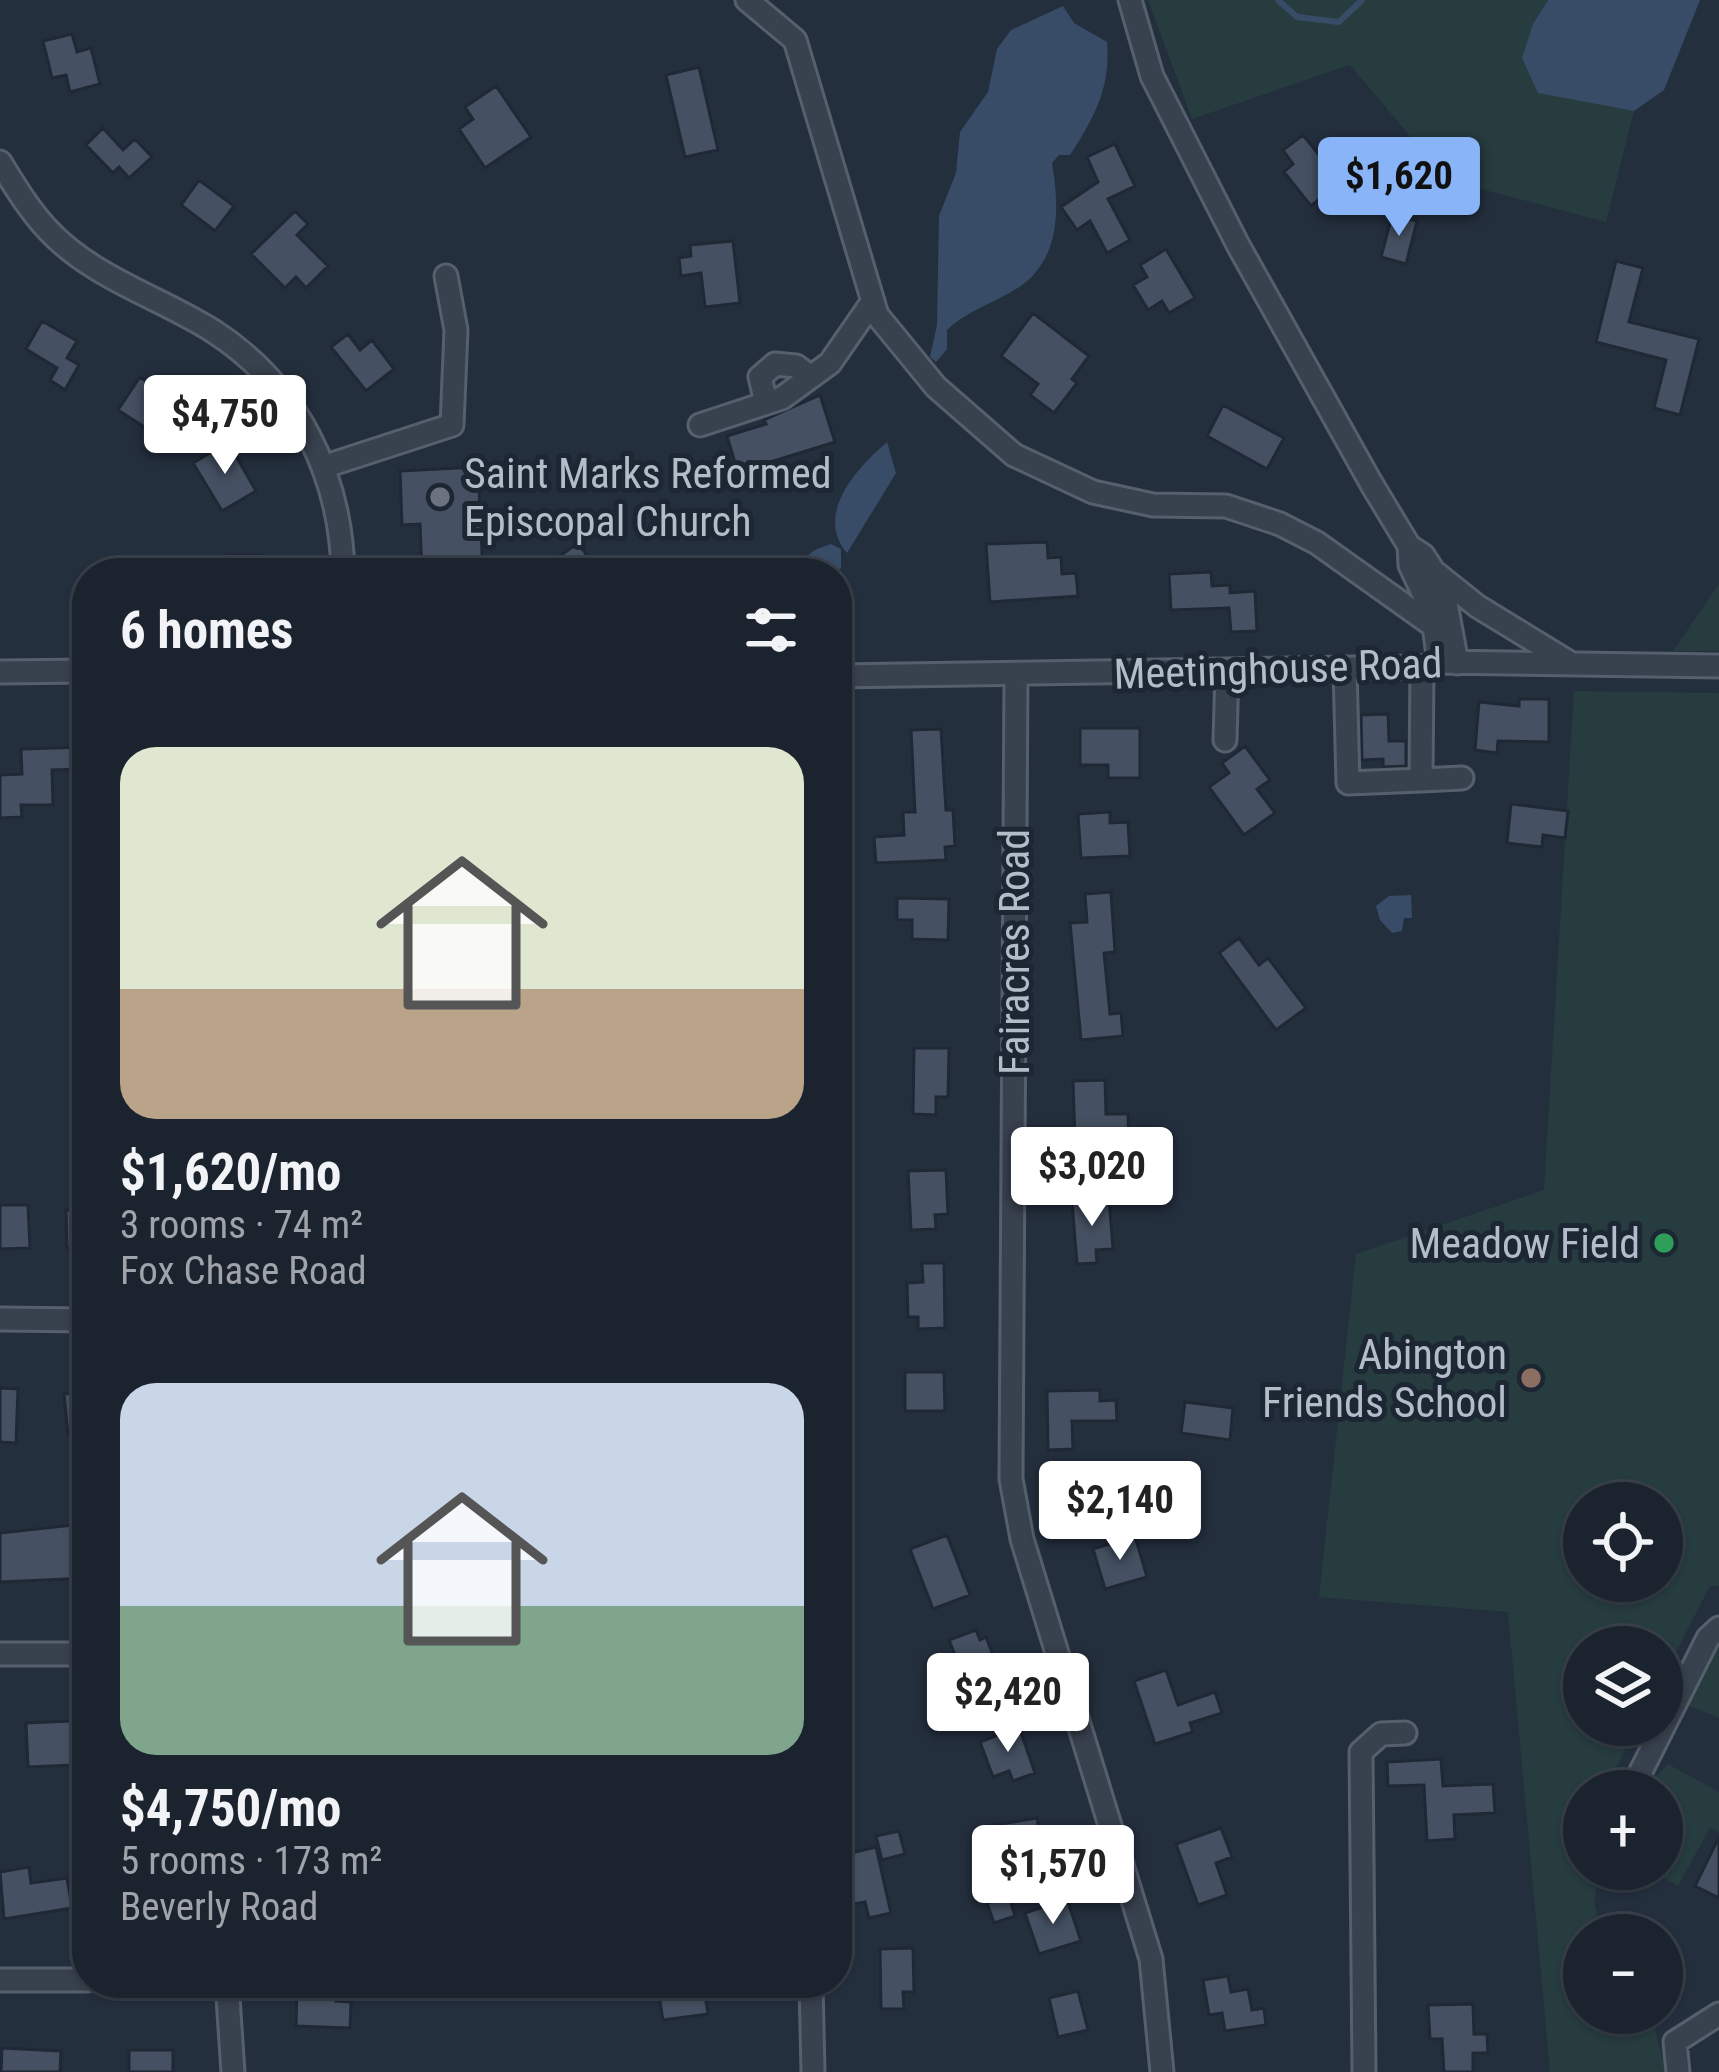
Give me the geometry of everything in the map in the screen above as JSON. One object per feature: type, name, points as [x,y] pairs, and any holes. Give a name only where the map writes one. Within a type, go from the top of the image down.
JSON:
[{"type":"street","points":[[747,0],[795,40],[878,314],[936,387],[1014,455],[1093,492],[1153,505],[1226,506],[1280,524],[1317,543],[1435,627]]},
{"type":"street","points":[[1130,0],[1152,76],[1238,245],[1409,547],[1410,565],[1426,593],[1435,627],[1439,664]]},
{"type":"street","points":[[0,162],[49,232],[134,292],[212,331],[267,376],[293,408],[326,466],[338,512],[342,558]]},
{"type":"street","points":[[326,466],[452,425],[456,330],[446,276]]},
{"type":"street","points":[[700,425],[782,398],[830,363],[874,301]]},
{"type":"street","points":[[766,403],[760,377],[775,364],[796,366],[811,377]]},
{"type":"street","points":[[1409,547],[1424,556],[1445,598],[1421,780]]},
{"type":"street","points":[[1432,569],[1491,616],[1576,666]]},
{"type":"street","name":"Meetinghouse Road","points":[[852,676],[1439,664],[1719,666]]},
{"type":"street","points":[[1345,668],[1348,783],[1462,778]]},
{"type":"street","points":[[1225,740],[1228,670]]},
{"type":"street","points":[[0,671],[72,671]]},
{"type":"street","name":"Fairacres Road","points":[[1016,675],[1011,1480],[1022,1539],[1151,1959],[1162,2072]]},
{"type":"street","points":[[0,1319],[72,1320]]},
{"type":"street","points":[[1642,1770],[1708,1638],[1719,1628]]},
{"type":"street","points":[[0,1654],[72,1654]]},
{"type":"street","points":[[1364,2072],[1361,1752],[1381,1734],[1405,1733]]},
{"type":"street","points":[[0,1980],[72,1979]]},
{"type":"street","points":[[228,1998],[233,2072]]},
{"type":"street","points":[[811,1998],[813,2072]]},
{"type":"street","points":[[1678,2072],[1676,2042],[1719,2014]]},
{"type":"green space","points":[[1148,0],[1548,0],[1533,24],[1538,92],[1634,111],[1606,222],[1447,180],[1350,65],[1192,119]]},
{"type":"green space","points":[[1719,584],[1719,651],[1673,651]]},
{"type":"green space","name":"Abington Friends School","points":[[1574,691],[1719,693],[1719,1586],[1710,1586],[1683,1638],[1683,1626],[1563,1626],[1563,1746],[1627,1746],[1615,1770],[1563,1770],[1563,1890],[1596,1890],[1597,1914],[1563,1914],[1563,2034],[1656,2034],[1666,2072],[1550,2072],[1508,1612],[1319,1597],[1356,1254],[1544,1190]]},
{"type":"green space","points":[[1719,1648],[1719,1718],[1685,1704],[1709,1652]]},
{"type":"green space","points":[[1683,1772],[1719,1792],[1719,1832],[1710,1828],[1683,1877]]},
{"type":"water","points":[[1548,0],[1700,0],[1664,90],[1634,111],[1538,93],[1522,58],[1533,24]]},
{"type":"water","points":[[1063,6],[1074,23],[1107,42],[1108,58],[1099,102],[1086,128],[1070,155],[1059,155],[1052,163],[1056,206],[1049,248],[1027,281],[947,330],[947,349],[936,362],[930,357],[937,325],[939,216],[956,173],[960,132],[988,92],[997,49],[1011,30]]},
{"type":"water","points":[[887,442],[896,473],[847,553],[838,538],[837,508],[852,478]]},
{"type":"water","points":[[831,544],[841,549],[841,558],[807,558]]},
{"type":"water","points":[[1411,895],[1412,918],[1404,918],[1402,931],[1392,933],[1380,920],[1376,906],[1389,896]]},
{"type":"building","points":[[72,34],[77,52],[91,48],[100,84],[70,92],[66,75],[52,78],[43,41]]},
{"type":"building","points":[[699,67],[718,150],[685,157],[666,75]]},
{"type":"building","points":[[496,86],[531,137],[485,168],[459,129],[473,119],[465,107]]},
{"type":"building","points":[[103,128],[123,150],[135,139],[152,157],[129,178],[119,167],[113,173],[86,145]]},
{"type":"building","points":[[1303,135],[1341,182],[1311,206],[1284,172],[1293,164],[1283,150]]},
{"type":"building","points":[[1115,144],[1135,186],[1108,199],[1130,240],[1107,253],[1090,221],[1077,230],[1061,207],[1098,182],[1087,157]]},
{"type":"building","points":[[1428,172],[1447,196],[1430,209],[1411,185]]},
{"type":"building","points":[[199,180],[234,206],[215,231],[181,205]]},
{"type":"building","points":[[295,211],[308,224],[297,235],[328,266],[306,288],[296,277],[285,288],[251,254]]},
{"type":"building","points":[[1392,215],[1417,221],[1406,264],[1381,257]]},
{"type":"building","points":[[733,241],[740,303],[705,307],[701,273],[681,276],[679,258],[691,256],[690,245]]},
{"type":"building","points":[[1166,249],[1195,298],[1169,313],[1162,301],[1148,310],[1133,285],[1147,277],[1140,265]]},
{"type":"building","points":[[1616,261],[1643,268],[1629,322],[1699,339],[1680,415],[1654,408],[1666,360],[1596,342]]},
{"type":"building","points":[[1033,313],[1089,356],[1072,379],[1077,383],[1054,413],[1030,395],[1038,384],[1001,356]]},
{"type":"building","points":[[42,321],[77,341],[67,358],[79,365],[65,390],[50,380],[57,368],[26,349]]},
{"type":"building","points":[[348,334],[360,350],[372,340],[394,369],[366,391],[331,347]]},
{"type":"building","points":[[140,377],[187,408],[166,441],[118,410]]},
{"type":"building","points":[[820,395],[835,442],[764,464],[767,472],[740,480],[727,436],[766,424],[764,420]]},
{"type":"building","points":[[1223,405],[1284,438],[1267,469],[1207,436]]},
{"type":"building","points":[[228,442],[256,491],[222,511],[193,463]]},
{"type":"building","name":"Saint Marks Reformed Episcopal Church","points":[[478,467],[482,558],[421,558],[420,524],[402,525],[400,471]]},
{"type":"building","points":[[1047,542],[1048,558],[1061,557],[1062,574],[1076,573],[1078,596],[990,602],[986,544]]},
{"type":"building","points":[[578,543],[589,558],[561,558]]},
{"type":"building","points":[[229,555],[260,555],[260,558]]},
{"type":"building","points":[[1211,572],[1212,586],[1230,585],[1230,593],[1255,591],[1257,631],[1231,632],[1229,608],[1171,610],[1169,574]]},
{"type":"building","points":[[1519,699],[1549,699],[1549,742],[1498,741],[1497,753],[1475,750],[1479,702],[1519,706]]},
{"type":"building","points":[[1388,714],[1389,741],[1406,741],[1406,766],[1383,767],[1383,759],[1362,760],[1361,715]]},
{"type":"building","points":[[1080,728],[1140,728],[1140,778],[1108,778],[1108,765],[1080,765]]},
{"type":"building","points":[[941,729],[946,810],[953,810],[955,846],[945,847],[946,860],[876,863],[874,837],[904,835],[903,812],[915,812],[911,730]]},
{"type":"building","points":[[1245,746],[1270,780],[1257,789],[1275,813],[1244,835],[1209,787],[1229,773],[1222,763]]},
{"type":"building","points":[[72,747],[72,769],[52,770],[53,805],[21,805],[22,817],[0,818],[0,775],[22,774],[21,749]]},
{"type":"building","points":[[1511,804],[1568,811],[1565,838],[1543,835],[1542,847],[1507,843]]},
{"type":"building","points":[[1110,812],[1110,823],[1128,822],[1130,856],[1081,858],[1078,814]]},
{"type":"building","points":[[1111,892],[1115,952],[1104,953],[1110,1014],[1121,1013],[1123,1036],[1081,1040],[1070,923],[1087,922],[1085,894]]},
{"type":"building","points":[[897,898],[949,899],[948,940],[912,939],[912,920],[897,920]]},
{"type":"building","points":[[1239,938],[1259,965],[1268,958],[1306,1008],[1276,1030],[1219,953]]},
{"type":"building","points":[[914,1048],[949,1048],[948,1097],[936,1097],[936,1115],[913,1114]]},
{"type":"building","points":[[1105,1080],[1106,1114],[1128,1114],[1129,1142],[1075,1143],[1073,1081]]},
{"type":"building","points":[[946,1170],[948,1214],[935,1215],[936,1229],[911,1230],[908,1171]]},
{"type":"building","points":[[1109,1199],[1113,1249],[1096,1250],[1097,1263],[1077,1264],[1072,1202]]},
{"type":"building","points":[[0,1205],[28,1205],[30,1248],[0,1249]]},
{"type":"building","points":[[66,1210],[72,1210],[72,1248],[67,1248]]},
{"type":"building","points":[[922,1263],[944,1263],[945,1328],[918,1329],[918,1317],[908,1317],[907,1283],[923,1282]]},
{"type":"building","points":[[905,1372],[944,1372],[945,1411],[905,1411]]},
{"type":"building","points":[[0,1388],[18,1389],[16,1443],[0,1442]]},
{"type":"building","points":[[1100,1390],[1100,1401],[1116,1400],[1117,1421],[1072,1421],[1073,1449],[1048,1450],[1047,1391]]},
{"type":"building","points":[[72,1393],[72,1434],[68,1434],[64,1394]]},
{"type":"building","points":[[1185,1402],[1233,1408],[1230,1440],[1181,1433]]},
{"type":"building","points":[[72,1525],[72,1579],[0,1582],[0,1533]]},
{"type":"building","points":[[947,1535],[970,1595],[933,1609],[910,1549]]},
{"type":"building","points":[[1135,1536],[1147,1577],[1105,1589],[1093,1549]]},
{"type":"building","points":[[976,1630],[980,1640],[986,1637],[1005,1686],[972,1699],[949,1640]]},
{"type":"building","points":[[1166,1670],[1178,1705],[1215,1692],[1222,1713],[1190,1723],[1193,1732],[1155,1744],[1134,1681]]},
{"type":"building","points":[[72,1721],[72,1765],[28,1767],[26,1723]]},
{"type":"building","points":[[1019,1727],[1035,1773],[1013,1781],[1009,1771],[993,1777],[980,1742]]},
{"type":"building","points":[[1441,1759],[1443,1786],[1493,1784],[1495,1813],[1454,1815],[1455,1839],[1427,1841],[1424,1785],[1388,1786],[1387,1762]]},
{"type":"building","points":[[1037,1818],[1044,1862],[1017,1866],[1015,1848],[980,1854],[976,1828]]},
{"type":"building","points":[[1221,1828],[1232,1857],[1216,1863],[1227,1895],[1198,1905],[1176,1844]]},
{"type":"building","points":[[899,1831],[905,1854],[882,1860],[876,1836]]},
{"type":"building","points":[[1719,1837],[1719,1898],[1695,1886]]},
{"type":"building","points":[[876,1847],[891,1913],[869,1918],[865,1902],[854,1904],[852,1853]]},
{"type":"building","points":[[29,1867],[31,1883],[67,1878],[72,1908],[4,1919],[0,1872]]},
{"type":"building","points":[[1009,1896],[1015,1916],[994,1923],[987,1903]]},
{"type":"building","points":[[1067,1899],[1081,1941],[1039,1954],[1025,1913]]},
{"type":"building","points":[[913,1948],[914,1992],[903,1992],[904,2009],[881,2009],[880,1949]]},
{"type":"building","points":[[1228,1976],[1231,1992],[1248,1989],[1252,2010],[1264,2008],[1266,2025],[1225,2031],[1222,2013],[1209,2015],[1203,1980]]},
{"type":"building","points":[[1078,1991],[1088,2030],[1058,2037],[1049,1998]]},
{"type":"building","points":[[297,1998],[351,2002],[350,2028],[296,2026]]},
{"type":"building","points":[[659,1998],[705,1998],[708,2014],[663,2020]]},
{"type":"building","points":[[1473,2004],[1474,2034],[1487,2034],[1488,2053],[1473,2053],[1473,2072],[1444,2072],[1442,2039],[1430,2039],[1428,2005]]},
{"type":"building","points":[[2,2048],[61,2051],[60,2072],[1,2072]]},
{"type":"building","points":[[129,2050],[173,2050],[173,2072],[129,2072]]},
{"type":"waterway","points":[[1278,0],[1297,17],[1339,22],[1362,0]]},
{"type":"place","name":"Saint Marks Reformed Episcopal Church","points":[[440,497]]},
{"type":"place","name":"Meadow Field","points":[[1664,1243]]},
{"type":"place","name":"Abington Friends School","points":[[1531,1378]]}]
